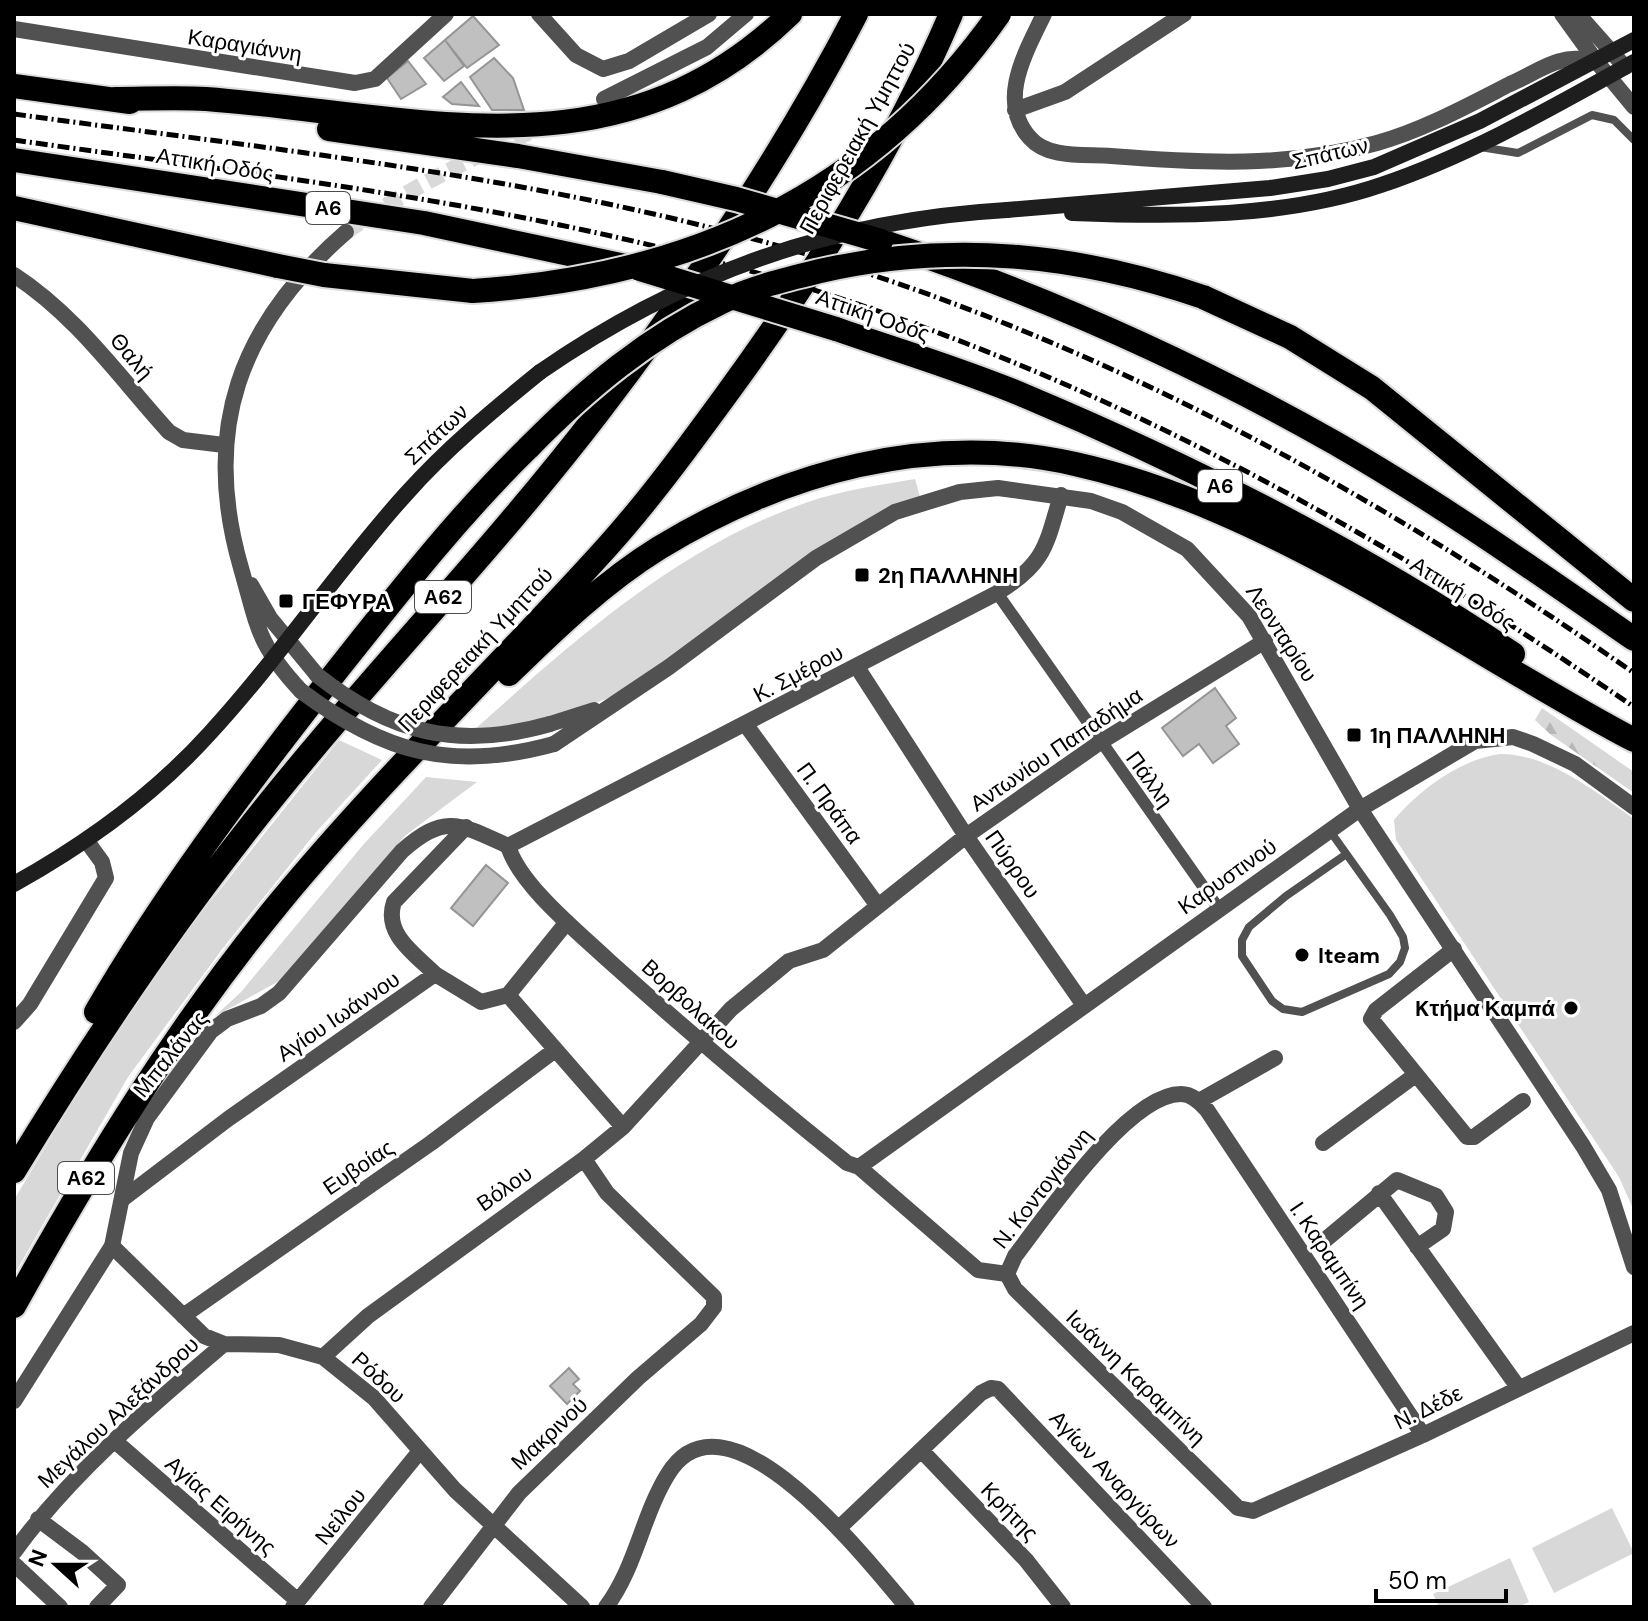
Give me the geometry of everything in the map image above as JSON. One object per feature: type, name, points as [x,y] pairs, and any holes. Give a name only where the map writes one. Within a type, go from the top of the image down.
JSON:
[{"type":"highway","points":[[115,99],[204,99],[439,124],[559,125],[620,113],[681,90],[734,61],[790,14]]},
{"type":"highway","name":"Α62","points":[[14,1170],[109,1018],[242,837],[597,414],[678,302],[772,158],[856,14]]},
{"type":"highway","name":"Περιφερειακή Υμηττού","points":[[14,1306],[68,1209],[163,1054],[283,898],[398,768],[610,544],[668,473],[770,334],[871,176],[951,14]]},
{"type":"highway","points":[[14,208],[324,275],[473,291],[532,287],[609,274],[688,252],[757,223],[825,183],[879,144],[947,79],[999,14]]},
{"type":"highway","points":[[14,86],[475,149],[662,182],[780,211],[881,241],[1051,303],[1135,339],[1270,407],[1440,507],[1634,639]]},
{"type":"highway","name":"Αττική Οδός","points":[[14,160],[424,223],[640,269],[836,329],[1023,395],[1165,458],[1265,508],[1466,623],[1634,740]]},
{"type":"highway","points":[[14,1170],[29,1129],[142,932],[179,877],[412,575],[529,447],[603,377],[670,330],[758,288],[846,265],[933,254],[1014,255],[1117,271],[1203,297],[1290,337],[1372,388],[1634,600]]},
{"type":"highway","points":[[283,898],[409,779],[475,706],[524,659],[600,591],[658,548],[784,486],[841,466],[897,457],[954,452],[1015,454],[1087,467],[1196,502],[1359,581],[1571,707],[1634,740]]},
{"type":"main road","name":"Σπάτων","points":[[14,884],[86,840],[177,766],[210,734],[371,533],[435,463],[540,372],[615,323],[657,300],[775,252],[904,219],[1270,188],[1328,179],[1413,153],[1634,40]]},
{"type":"main road","name":"Σπάτων","points":[[1007,210],[1153,216],[1272,208],[1380,185],[1472,146],[1608,76],[1631,69]]},
{"type":"street","name":"Καραγιάννη","points":[[14,29],[335,83],[375,79],[446,14]]},
{"type":"street","points":[[539,14],[555,36],[585,63],[608,69],[629,61],[709,14]]},
{"type":"street","points":[[604,99],[707,47],[746,14]]},
{"type":"street","points":[[1044,14],[1022,59],[1015,85],[1015,110],[1031,140],[1052,152],[1187,162],[1293,159],[1378,143],[1416,130],[1549,65],[1575,58],[1596,61]]},
{"type":"street","points":[[1015,110],[1065,92],[1184,14]]},
{"type":"street","points":[[1562,14],[1634,107]]},
{"type":"street","points":[[1578,14],[1631,69]]},
{"type":"street","name":"Λεονταρίου","points":[[346,232],[313,261],[265,326],[250,355],[232,404],[224,445],[227,499],[255,626],[273,658],[301,691],[367,735],[423,753],[481,758],[515,755],[554,744],[669,667],[816,558],[895,512],[960,492],[998,488],[1061,495],[1122,512],[1187,549],[1232,593],[1265,641],[1360,809],[1609,1190],[1634,1267]]},
{"type":"street","name":"Θαλή","points":[[14,275],[44,294],[94,344],[169,432],[183,440],[224,445]]},
{"type":"street","name":"Κ. Σμέρου","points":[[508,846],[997,593],[1034,567],[1042,554],[1061,495]]},
{"type":"street","name":"Λεονταρίου","points":[[242,570],[286,640],[317,675],[376,715],[437,735],[515,734],[611,705]]},
{"type":"street","name":"Πάλλη","points":[[997,593],[1099,743],[1219,909]]},
{"type":"street","name":"Αντωνίου Παπαδήμα","points":[[700,1044],[731,1009],[789,961],[823,950],[966,836],[1099,743],[1265,641]]},
{"type":"street","name":"Πύρρου","points":[[857,667],[966,836],[1083,1004]]},
{"type":"street","name":"Π. Πράπα","points":[[746,725],[878,906]]},
{"type":"street","name":"Καρυστινού","points":[[863,1165],[1083,1004],[1330,830],[1452,752],[1490,737],[1513,737],[1575,764],[1634,807]]},
{"type":"street","name":"Μπαλάνας","points":[[14,1401],[112,1246],[131,1153],[147,1118],[211,1031],[227,1019],[261,1006],[279,993],[402,851],[421,834],[441,825],[458,823],[508,846]]},
{"type":"street","points":[[466,827],[394,902],[390,913],[398,938],[435,974],[481,1002],[508,995],[567,922]]},
{"type":"street","points":[[14,1022],[30,1004],[106,878],[102,862],[86,840]]},
{"type":"street","name":"Βορβολακου","points":[[508,846],[513,861],[567,922],[700,1044],[847,1163],[863,1165],[978,1270],[1007,1274]]},
{"type":"street","points":[[1454,949],[1376,1010],[1371,1019],[1414,1076],[1467,1137],[1474,1137],[1523,1101]]},
{"type":"street","name":"Αγίου Ιωάννου","points":[[124,1198],[273,1087],[435,974]]},
{"type":"street","points":[[508,995],[623,1127]]},
{"type":"street","name":"Βόλου","points":[[323,1357],[368,1316],[442,1259],[584,1159],[623,1127],[700,1044]]},
{"type":"street","name":"Ευβοίας","points":[[183,1316],[443,1134],[555,1050]]},
{"type":"street","points":[[1199,1101],[1275,1058]]},
{"type":"street","points":[[1323,1143],[1414,1076]]},
{"type":"street","name":"Ν. Koντογιάννη","points":[[1007,1274],[1015,1256],[1107,1138],[1168,1096],[1182,1094],[1199,1101]]},
{"type":"street","name":"Ι. Καραμπίνη","points":[[1199,1101],[1423,1435]]},
{"type":"street","name":"Μακρινού","points":[[431,1607],[519,1493],[564,1447],[701,1324],[714,1307],[714,1297],[607,1193],[584,1159]]},
{"type":"street","points":[[1319,1245],[1397,1180],[1436,1196],[1446,1212],[1443,1229],[1417,1247]]},
{"type":"street","points":[[1379,1193],[1518,1387]]},
{"type":"street","points":[[112,1246],[204,1336],[224,1344]]},
{"type":"street","name":"Ιωάννη Καραμπίνη","points":[[1007,1274],[1015,1289],[1238,1508]]},
{"type":"street","name":"Ν. Δέδε","points":[[1238,1508],[1253,1511],[1423,1435],[1634,1333]]},
{"type":"street","name":"Ρόδου","points":[[224,1344],[279,1345],[323,1357],[374,1398],[492,1526],[582,1607]]},
{"type":"street","name":"Μεγάλου Αλεξάνδρου","points":[[14,1552],[38,1519],[116,1442],[224,1344]]},
{"type":"street","name":"Αγίων Αναργύρων","points":[[921,1450],[991,1388],[1005,1393],[1204,1607]]},
{"type":"street","name":"Αγίας Ειρήνης","points":[[116,1442],[295,1604]]},
{"type":"street","points":[[606,1607],[627,1575],[668,1474],[692,1451],[709,1446],[750,1456],[839,1528],[907,1607]]},
{"type":"street","points":[[839,1528],[921,1450]]},
{"type":"street","name":"Κρήτης","points":[[921,1450],[1026,1560],[1063,1607]]},
{"type":"street","name":"Νείλου","points":[[295,1604],[420,1451]]},
{"type":"street","points":[[38,1519],[118,1585],[97,1607]]},
{"type":"street","points":[[14,1564],[60,1607]]},
{"type":"lane","points":[[1472,146],[1518,153],[1592,115],[1614,120],[1634,140]]},
{"type":"lane","points":[[1330,830],[1403,937],[1405,948],[1400,962],[1389,974],[1302,1012],[1283,1009],[1272,1001],[1242,956],[1242,940],[1249,927],[1286,896],[1345,855]]},
{"type":"green space","points":[[915,479],[921,500],[617,694],[546,718],[473,731],[588,631],[671,570],[715,544],[808,502]]},
{"type":"green space","points":[[1542,708],[1634,772],[1634,793],[1551,735],[1535,720]]},
{"type":"green space","points":[[339,740],[382,760],[317,831],[223,948],[128,1077],[14,1275],[14,1200],[78,1092],[179,941]]},
{"type":"green space","name":"Kτήμα Καμπά","points":[[1500,754],[1536,760],[1554,767],[1634,819],[1634,1211],[1619,1177],[1396,840],[1394,820],[1428,787],[1470,762]]},
{"type":"green space","points":[[426,777],[477,782],[406,835],[279,981],[214,1017],[241,992],[363,845]]},
{"type":"green space","points":[[1612,1508],[1634,1553],[1554,1593],[1532,1548]]},
{"type":"green space","points":[[1510,1558],[1529,1602],[1518,1607],[1439,1607],[1433,1594]]},
{"type":"building","points":[[473,16],[499,45],[467,68],[445,40]]},
{"type":"building","points":[[445,40],[464,66],[444,81],[424,58]]},
{"type":"building","points":[[494,58],[513,78],[524,110],[492,110],[470,77]]},
{"type":"building","points":[[408,61],[426,84],[401,99],[387,78]]},
{"type":"building","points":[[461,82],[479,106],[452,104],[443,97]]},
{"type":"building","points":[[1215,688],[1236,718],[1226,726],[1239,744],[1213,763],[1199,744],[1183,756],[1162,728]]},
{"type":"building","points":[[486,865],[508,883],[473,926],[451,908]]},
{"type":"building","points":[[569,1368],[579,1379],[573,1384],[580,1391],[567,1404],[550,1386]]},
{"type":"tunnel","points":[[346,232],[439,176],[537,129]]},
{"type":"railway","points":[[14,114],[309,153],[506,184],[700,225],[909,287],[1019,329],[1126,376],[1232,428],[1335,483],[1437,543],[1634,673]]},
{"type":"railway","points":[[14,140],[373,191],[551,223],[728,265],[849,301],[968,344],[1085,393],[1199,447],[1422,570],[1634,707]]},
{"type":"place","name":"2η ΠΑΛΛΗΝΗ","points":[[862,575]]},
{"type":"place","name":"ΓΕΦΥΡΑ","points":[[286,601]]},
{"type":"place","name":"1η ΠΑΛΛΗΝΗ","points":[[1354,735]]},
{"type":"place","name":"Iteam","points":[[1302,955]]},
{"type":"place","name":"Kτήμα Καμπά","points":[[1571,1008]]}]
